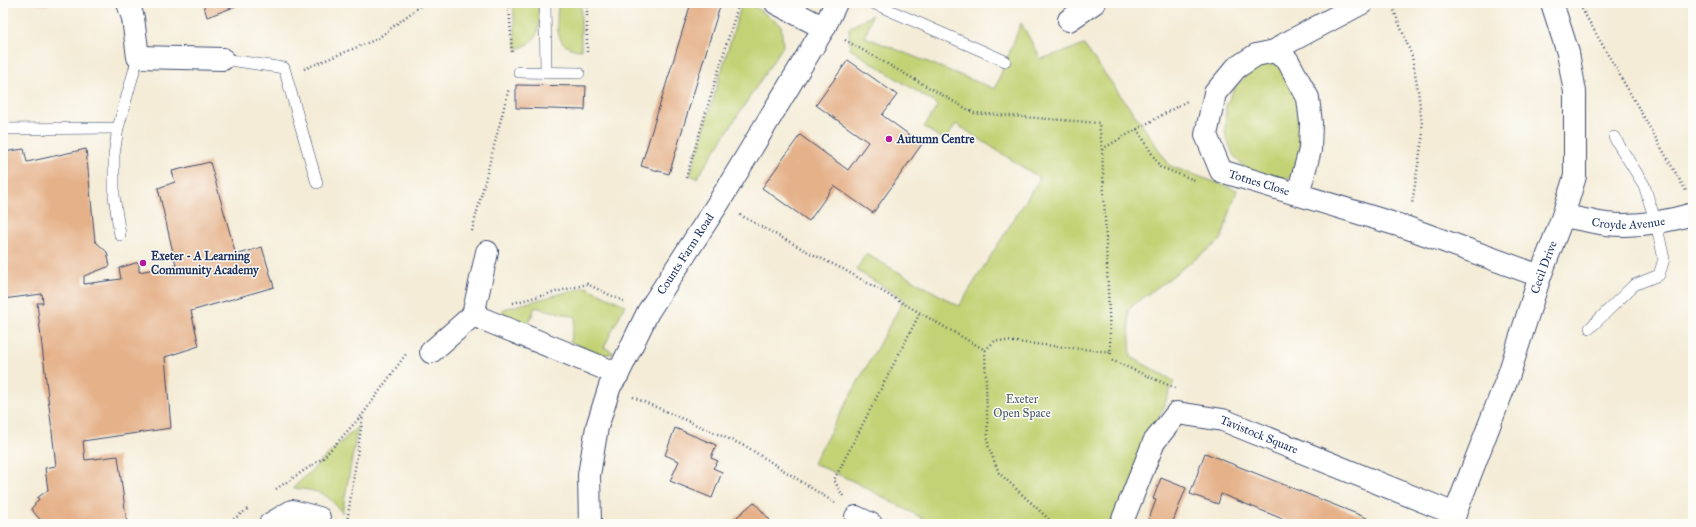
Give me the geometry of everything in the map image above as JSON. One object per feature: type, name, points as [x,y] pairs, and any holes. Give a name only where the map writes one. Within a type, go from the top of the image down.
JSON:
[{"type":"street","points":[[128,3],[133,18],[138,57],[223,59]]},
{"type":"street","points":[[776,3],[824,28]]},
{"type":"street","name":"Counts Farm Road","points":[[590,524],[589,475],[597,426],[614,380],[648,312],[719,202],[824,28],[836,3]]},
{"type":"street","points":[[1068,20],[1094,3]]},
{"type":"street","name":"Totnes Close","points":[[1362,3],[1285,44],[1275,51],[1256,55],[1236,68],[1216,93],[1206,135],[1221,171],[1408,228],[1540,276]]},
{"type":"street","name":"Cecil Drive","points":[[1453,519],[1509,374],[1540,276],[1563,216],[1575,170],[1574,92],[1568,53],[1552,3]]},
{"type":"street","points":[[1275,51],[1288,61],[1308,98],[1311,123],[1310,150],[1298,194]]},
{"type":"street","name":"Croyde Avenue","points":[[1563,216],[1608,224],[1656,223],[1692,214]]},
{"type":"street","points":[[481,318],[487,252]]},
{"type":"street","points":[[431,352],[481,318]]},
{"type":"street","points":[[481,318],[614,380]]},
{"type":"street","name":"Tavistock Square","points":[[1121,524],[1154,442],[1177,413],[1223,420],[1453,519]]},
{"type":"street","points":[[270,524],[292,511],[319,518],[320,524]]},
{"type":"lane","points":[[545,3],[546,72]]},
{"type":"lane","points":[[873,3],[1005,61]]},
{"type":"lane","points":[[120,235],[114,196],[114,155],[118,128],[138,57]]},
{"type":"lane","points":[[223,59],[284,68],[317,183]]},
{"type":"lane","points":[[519,72],[579,73]]},
{"type":"lane","points":[[3,129],[118,128]]},
{"type":"lane","points":[[1590,328],[1634,285],[1659,275],[1664,259],[1656,223],[1644,185],[1614,137]]},
{"type":"path","points":[[286,76],[377,39],[424,3]]},
{"type":"path","points":[[509,3],[512,59]]},
{"type":"path","points":[[579,73],[587,73],[586,3]]},
{"type":"path","points":[[686,178],[739,3]]},
{"type":"path","points":[[1391,3],[1412,56],[1423,133],[1408,228]]},
{"type":"path","points":[[1579,3],[1686,192],[1692,214]]},
{"type":"path","points":[[824,28],[974,113],[1099,123],[1102,149],[1111,360],[1180,390]]},
{"type":"path","points":[[472,232],[510,82]]},
{"type":"path","points":[[1102,149],[1196,96],[1216,93]]},
{"type":"path","points":[[1137,129],[1160,167],[1203,183],[1221,171]]},
{"type":"path","points":[[719,202],[810,253],[843,269],[985,350]]},
{"type":"path","points":[[481,318],[503,306],[587,284],[648,312]]},
{"type":"path","points":[[864,520],[834,480],[920,313]]},
{"type":"path","points":[[1054,524],[999,473],[988,445],[985,350],[996,340],[1110,352]]},
{"type":"path","points":[[275,489],[323,458],[363,414],[409,351]]},
{"type":"path","points":[[614,380],[747,447],[864,520]]},
{"type":"path","points":[[346,524],[363,414]]},
{"type":"path","points":[[227,524],[251,506]]},
{"type":"green space","points":[[513,3],[538,3],[539,11],[539,26],[535,38],[530,43],[516,49]]},
{"type":"green space","points":[[558,3],[581,3],[581,50],[572,49],[565,45],[561,40],[557,27]]},
{"type":"green space","points":[[742,3],[749,3],[781,25],[783,46],[697,178],[690,175]]},
{"type":"green space","name":"Exeter Open Space","points":[[872,15],[865,37],[995,89],[1021,23],[1041,59],[1084,45],[1170,166],[1237,190],[1221,240],[1128,309],[1131,357],[1174,381],[1116,524],[933,524],[853,481],[813,463],[904,299],[856,270],[866,254],[959,306],[1040,178],[956,124],[945,141],[924,127],[938,105],[850,49],[849,28]]},
{"type":"green space","points":[[1265,63],[1280,65],[1299,101],[1302,129],[1298,168],[1289,178],[1279,182],[1246,169],[1233,155],[1225,133],[1226,106],[1235,87],[1251,71]]},
{"type":"green space","points":[[586,287],[625,305],[604,347],[614,353],[605,355],[570,342],[576,317],[535,307],[527,328],[505,320],[501,314],[504,309]]},
{"type":"green space","points":[[358,426],[342,513],[331,500],[321,493],[293,488]]},
{"type":"building","points":[[28,3],[48,3],[48,5]]},
{"type":"building","points":[[203,3],[245,3],[207,17]]},
{"type":"building","points":[[691,3],[709,3],[720,6],[669,174],[641,166]]},
{"type":"building","name":"Autumn Centre","points":[[848,60],[897,95],[882,115],[922,144],[873,213],[834,186],[809,221],[762,188],[800,135],[848,170],[868,142],[816,105]]},
{"type":"building","points":[[516,85],[586,86],[585,110],[516,108]]},
{"type":"building","points":[[24,149],[27,162],[86,149],[95,241],[107,252],[110,266],[84,276],[84,284],[121,279],[119,268],[139,262],[139,272],[176,265],[158,188],[175,182],[172,171],[210,162],[236,255],[262,247],[274,287],[191,311],[199,346],[165,357],[171,428],[83,441],[85,460],[118,456],[127,524],[44,524],[31,509],[39,499],[37,498],[48,490],[45,468],[56,466],[37,303],[43,303],[42,294],[3,299],[3,152]]},
{"type":"building","points":[[675,428],[716,445],[711,458],[718,461],[713,468],[722,472],[712,498],[670,481],[679,461],[665,455]]},
{"type":"building","points":[[1205,453],[1367,518],[1365,524],[1295,524],[1221,494],[1218,504],[1190,494]]},
{"type":"building","points":[[1161,478],[1186,488],[1172,524],[1147,524],[1156,500],[1153,499]]},
{"type":"building","points":[[754,502],[770,520],[766,524],[729,524]]},
{"type":"place","name":"Autumn Centre","points":[[889,139]]},
{"type":"place","name":"Exeter - A Learning Community Academy","points":[[143,263]]}]
